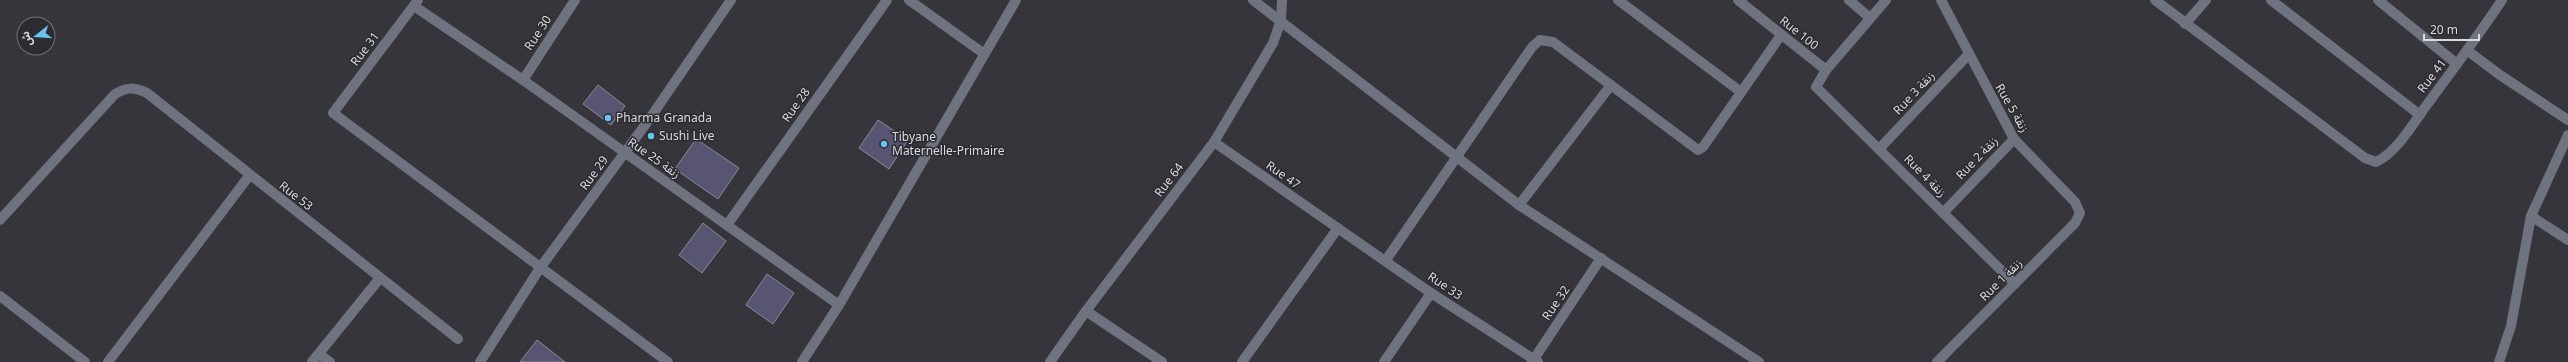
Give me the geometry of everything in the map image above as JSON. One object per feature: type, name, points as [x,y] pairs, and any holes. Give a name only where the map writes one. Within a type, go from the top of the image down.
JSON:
[{"type":"street","name":"Rue 30","points":[[523,80],[575,0]]},
{"type":"street","name":"Rue 29","points":[[484,360],[540,268],[624,153],[731,0]]},
{"type":"street","name":"Rue 28","points":[[727,225],[887,0]]},
{"type":"street","points":[[909,0],[983,53]]},
{"type":"street","points":[[802,362],[839,305],[983,53],[1016,0]]},
{"type":"street","points":[[1253,0],[1459,156],[1519,205],[1759,362]]},
{"type":"street","name":"Rue 64","points":[[1050,362],[1086,311],[1214,142],[1261,64],[1281,20],[1282,0]]},
{"type":"street","points":[[1618,0],[1741,92]]},
{"type":"street","name":"Rue 100","points":[[1738,0],[1826,70]]},
{"type":"street","points":[[1849,0],[1870,18]]},
{"type":"street","points":[[1826,70],[1886,0]]},
{"type":"street","name":"Rue 5 زنقة","points":[[1941,0],[1968,55],[2014,139],[2075,202],[2080,213]]},
{"type":"street","points":[[2155,0],[2185,24],[2206,0]]},
{"type":"street","points":[[2271,0],[2420,115]]},
{"type":"street","points":[[2378,0],[2457,64]]},
{"type":"street","name":"Rue 41","points":[[2185,24],[2365,158],[2376,162],[2386,157],[2420,115],[2468,51],[2502,0]]},
{"type":"street","name":"Rue 25 زنقة","points":[[416,3],[624,153],[839,305]]},
{"type":"street","name":"Rue 31","points":[[416,3],[333,113],[540,268]]},
{"type":"street","points":[[1386,260],[1459,156],[1532,47],[1540,40],[1552,42],[1611,85],[1692,148],[1698,150],[1703,147],[1781,35]]},
{"type":"street","points":[[2468,51],[2500,75],[2568,120]]},
{"type":"street","name":"Rue 3 زنقة","points":[[1879,150],[1968,55]]},
{"type":"street","name":"Rue 4 زنقة","points":[[1826,70],[1816,87],[2015,284]]},
{"type":"street","points":[[1519,205],[1611,85]]},
{"type":"street","name":"Rue 53","points":[[0,220],[115,94],[126,88],[136,88],[146,93],[249,176],[458,339]]},
{"type":"street","points":[[2500,362],[2510,326],[2531,216],[2568,135]]},
{"type":"street","name":"Rue 2 زنقة","points":[[1943,213],[2014,139]]},
{"type":"street","name":"Rue 47","points":[[1214,142],[1338,228]]},
{"type":"street","points":[[108,362],[249,176]]},
{"type":"street","name":"Rue 1 زنقة","points":[[1937,362],[2075,223],[2080,213]]},
{"type":"street","points":[[2531,216],[2568,240]]},
{"type":"street","points":[[1242,362],[1338,228]]},
{"type":"street","name":"Rue 33","points":[[1338,228],[1386,260],[1431,293],[1535,361]]},
{"type":"street","name":"Rue 32","points":[[1535,361],[1601,258]]},
{"type":"street","points":[[540,268],[668,362]]},
{"type":"street","points":[[312,362],[380,278]]},
{"type":"street","points":[[1384,362],[1431,293]]},
{"type":"street","points":[[0,296],[85,362]]},
{"type":"street","points":[[1086,311],[1157,361]]},
{"type":"street","points":[[319,354],[330,362]]},
{"type":"building","points":[[598,85],[625,106],[611,125],[583,104]]},
{"type":"building","name":"Tibyane Maternelle-Primaire","points":[[878,120],[908,140],[889,169],[859,148]]},
{"type":"building","points":[[696,139],[739,168],[718,199],[675,169]]},
{"type":"building","points":[[703,223],[726,241],[702,273],[679,255]]},
{"type":"building","points":[[767,274],[794,293],[773,324],[746,305]]},
{"type":"building","points":[[537,340],[565,362],[520,362]]},
{"type":"place","name":"Pharma Granada","points":[[608,118]]},
{"type":"place","name":"Sushi Live","points":[[651,136]]},
{"type":"place","name":"Tibyane Maternelle-Primaire","points":[[884,144]]}]
